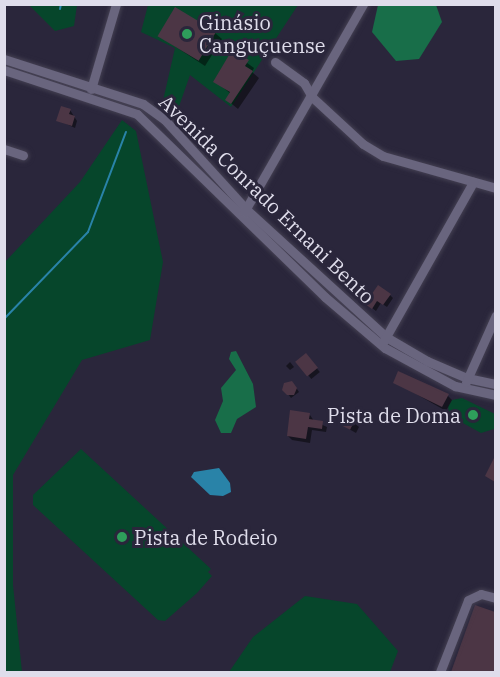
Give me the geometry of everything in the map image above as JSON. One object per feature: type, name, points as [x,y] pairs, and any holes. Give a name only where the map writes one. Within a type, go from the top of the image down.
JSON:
[{"type":"street","points":[[89,96],[116,4]]},
{"type":"street","points":[[243,213],[312,97],[363,4]]},
{"type":"street","name":"Avenida Conrado Ernani Bento","points":[[4,59],[92,85],[143,104],[165,120],[243,213]]},
{"type":"street","points":[[275,62],[304,83],[312,97],[363,144],[383,156],[495,188]]},
{"type":"street","name":"Avenida Conrado Ernani Bento","points":[[4,70],[89,96],[144,120],[329,294],[384,341],[463,388],[495,395]]},
{"type":"street","points":[[4,149],[23,155]]},
{"type":"street","points":[[384,341],[473,182]]},
{"type":"street","points":[[463,388],[495,315]]},
{"type":"street","name":"Avenida Conrado Ernani Bento","points":[[384,341],[467,378],[495,384]]},
{"type":"street","points":[[440,672],[473,595],[495,598]]},
{"type":"green space","points":[[29,5],[77,5],[74,26],[55,31]]},
{"type":"green space","points":[[148,5],[298,5],[231,107],[190,75],[176,115],[162,105],[175,48],[141,32]]},
{"type":"green space","points":[[378,5],[436,5],[442,22],[419,59],[396,61],[372,32]]},
{"type":"green space","points":[[122,120],[136,131],[163,262],[150,340],[82,360],[13,475],[13,585],[22,672],[5,672],[5,262],[80,182]]},
{"type":"green space","points":[[236,351],[253,384],[256,407],[237,419],[231,433],[221,433],[215,420],[223,401],[221,388],[236,370],[229,359],[231,352]]},
{"type":"green space","name":"Pista de Doma","points":[[462,398],[495,414],[494,429],[481,433],[450,416],[448,407],[452,400]]},
{"type":"green space","name":"Pista de Rodeio","points":[[81,449],[211,569],[208,572],[212,576],[197,593],[165,621],[158,620],[33,505],[33,495]]},
{"type":"green space","points":[[305,596],[357,604],[398,651],[390,672],[229,672],[253,637]]},
{"type":"water","points":[[219,468],[230,483],[231,492],[223,496],[210,495],[191,477],[194,472]]},
{"type":"building","name":"Ginásio Canguçuense","points":[[175,7],[216,32],[199,61],[157,36]]},
{"type":"building","points":[[232,50],[249,60],[245,66],[253,71],[231,104],[225,100],[230,92],[213,82]]},
{"type":"building","points":[[61,106],[71,109],[69,114],[75,116],[72,126],[56,121]]},
{"type":"building","points":[[378,285],[391,294],[383,305],[377,301],[372,309],[365,304]]},
{"type":"building","points":[[306,353],[318,368],[307,377],[295,362]]},
{"type":"building","points":[[398,371],[449,394],[442,407],[393,383]]},
{"type":"building","points":[[292,381],[297,388],[294,395],[287,395],[282,390],[284,383]]},
{"type":"building","points":[[290,410],[310,413],[309,419],[323,421],[322,429],[308,427],[306,439],[287,436]]},
{"type":"building","points":[[343,415],[355,421],[350,430],[338,424]]},
{"type":"building","points":[[495,456],[495,482],[485,476]]},
{"type":"building","points":[[475,605],[495,612],[495,672],[451,672]]},
{"type":"waterway","points":[[60,9],[61,4]]},
{"type":"waterway","points":[[4,319],[88,232],[126,132]]},
{"type":"place","name":"Ginásio Canguçuense","points":[[187,34]]},
{"type":"place","name":"Pista de Doma","points":[[473,415]]},
{"type":"place","name":"Pista de Rodeio","points":[[122,537]]}]
